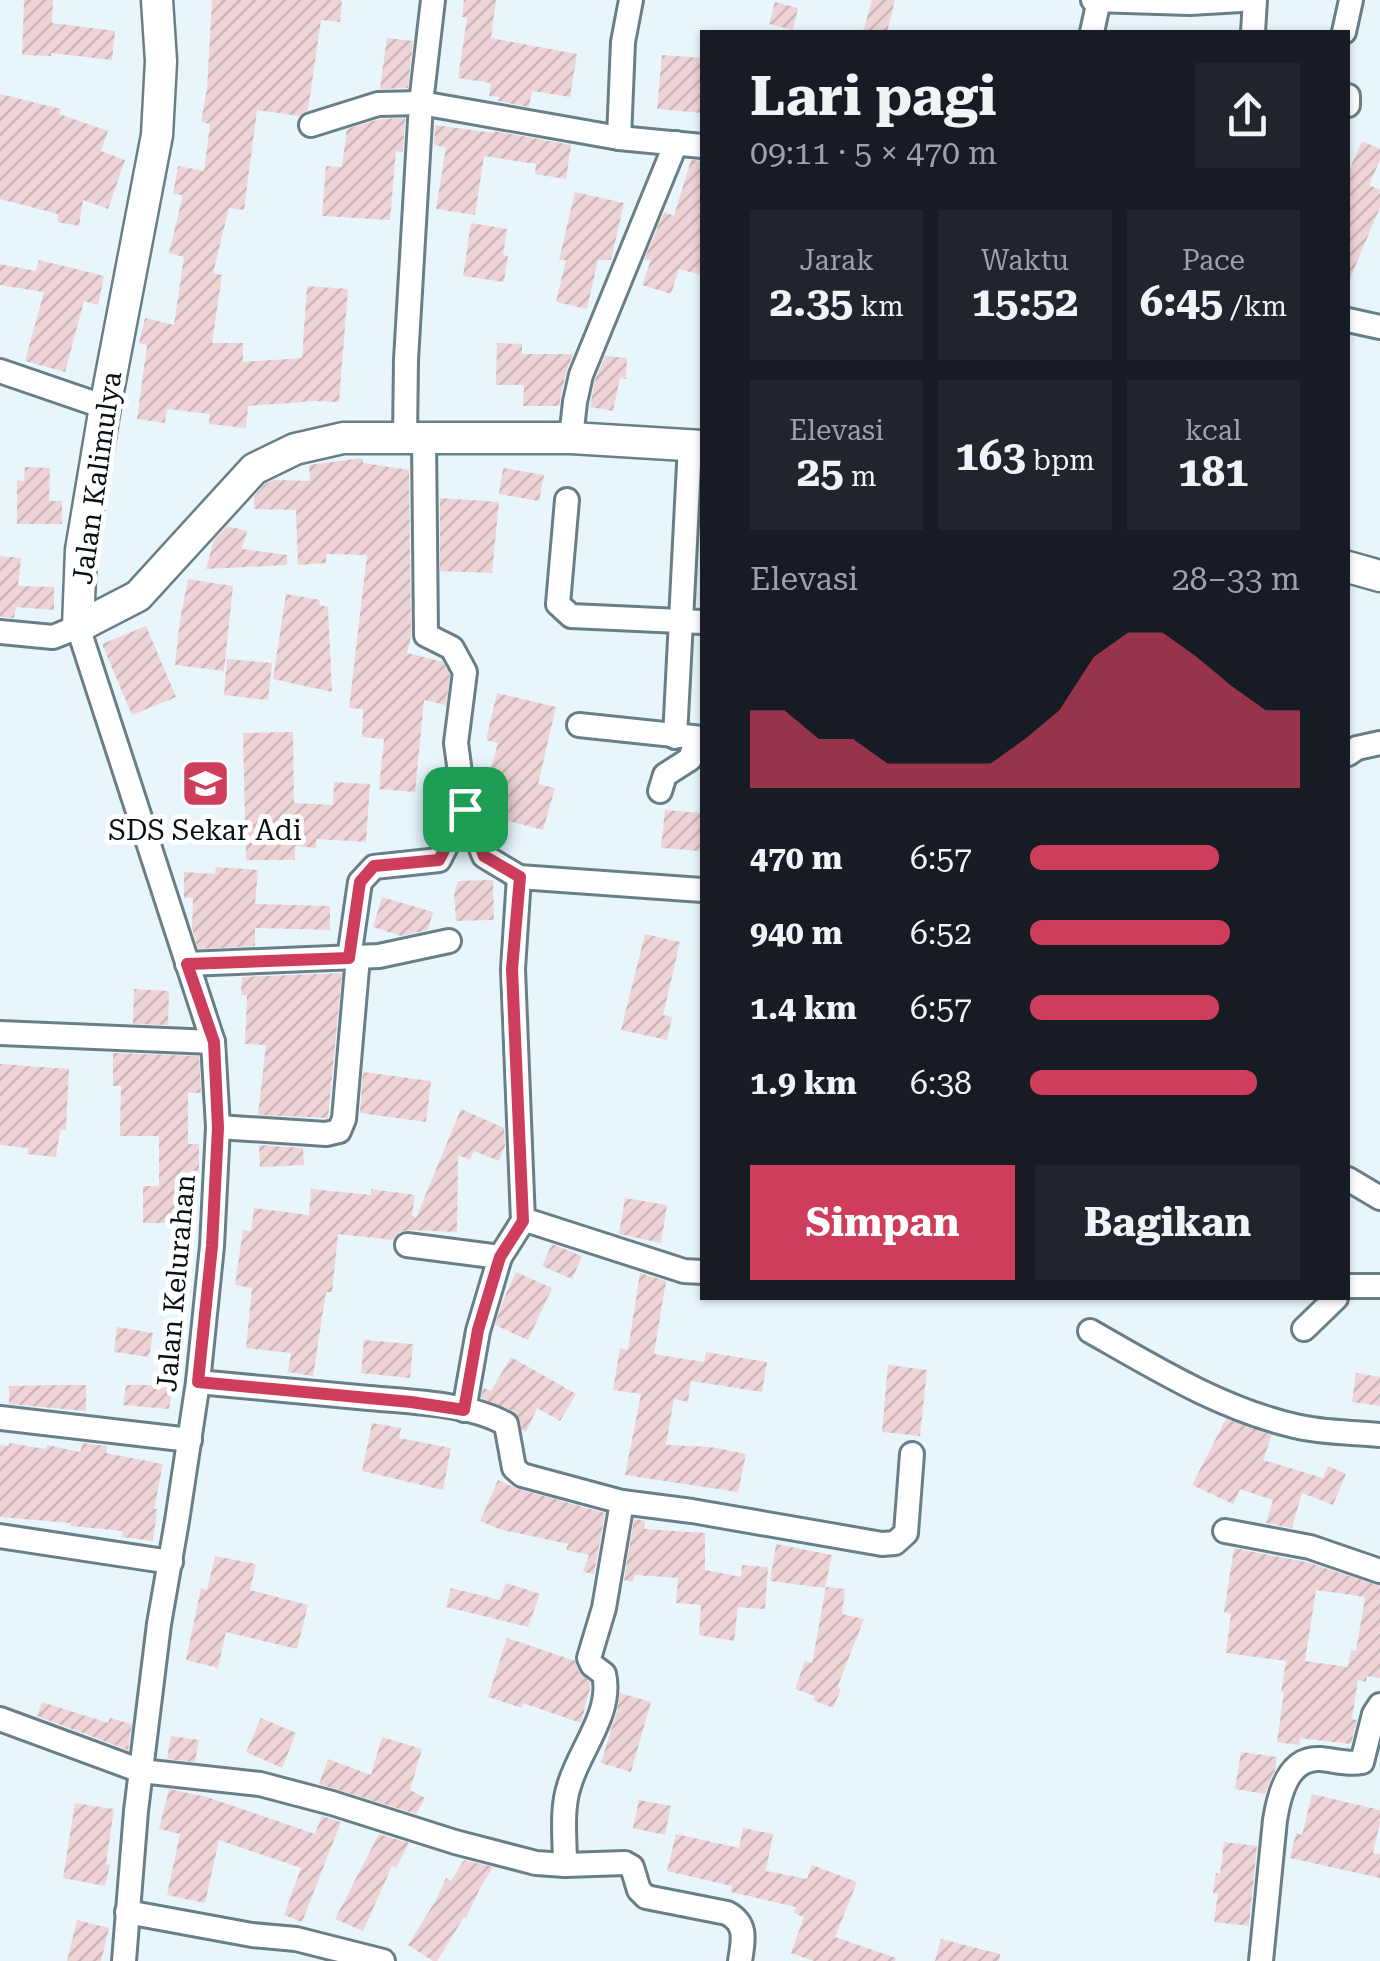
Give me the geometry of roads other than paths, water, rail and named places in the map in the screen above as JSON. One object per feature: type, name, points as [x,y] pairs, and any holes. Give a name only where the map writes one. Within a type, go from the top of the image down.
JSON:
[{"type":"street","name":"Jalan Kalimulya","points":[[157,0],[161,61],[157,136],[81,550],[78,626],[138,596],[254,469],[295,450],[344,438],[571,438],[696,445]]},
{"type":"street","points":[[433,0],[421,103],[406,360],[426,635],[452,648],[465,672],[456,743],[465,809],[484,856],[520,877],[700,890]]},
{"type":"street","points":[[618,138],[623,42],[631,0]]},
{"type":"street","points":[[1092,30],[1097,0],[1242,0]]},
{"type":"street","points":[[1253,30],[1256,0]]},
{"type":"street","points":[[1344,30],[1351,0]]},
{"type":"street","points":[[312,124],[378,104],[421,103],[618,138],[700,146]]},
{"type":"street","points":[[571,438],[581,375],[676,143]]},
{"type":"street","points":[[1350,320],[1380,327]]},
{"type":"street","points":[[0,371],[105,406]]},
{"type":"street","points":[[660,791],[665,776],[690,759],[696,445]]},
{"type":"street","points":[[567,500],[558,604],[571,616],[692,622]]},
{"type":"street","points":[[1350,568],[1380,576]]},
{"type":"street","points":[[0,632],[53,637],[78,626]]},
{"type":"street","name":"Jalan Kelurahan","points":[[78,626],[214,1042],[218,1128],[212,1246],[198,1382],[159,1624],[124,1961]]},
{"type":"street","points":[[578,725],[692,738]]},
{"type":"street","points":[[1350,753],[1380,743]]},
{"type":"street","points":[[218,1128],[326,1134],[339,1131],[344,1119],[360,882],[374,866],[439,860],[465,809]]},
{"type":"street","points":[[464,1410],[478,1330],[500,1257],[523,1221],[512,969],[520,877]]},
{"type":"street","points":[[187,964],[379,956],[449,941]]},
{"type":"street","points":[[0,1033],[214,1042]]},
{"type":"street","points":[[1350,1180],[1380,1198]]},
{"type":"street","points":[[523,1221],[684,1271],[700,1272]]},
{"type":"street","points":[[407,1245],[500,1257]]},
{"type":"street","points":[[1350,1286],[1380,1286]]},
{"type":"street","points":[[1304,1329],[1334,1300]]},
{"type":"street","points":[[1090,1331],[1252,1415],[1299,1428],[1380,1435]]},
{"type":"street","points":[[198,1382],[464,1410],[506,1424],[514,1468],[522,1474],[622,1502],[882,1544],[892,1544],[906,1533],[912,1454]]},
{"type":"street","points":[[0,1418],[190,1440]]},
{"type":"street","points":[[565,1865],[567,1790],[601,1712],[606,1690],[604,1674],[589,1658],[608,1590],[622,1502]]},
{"type":"street","points":[[1225,1531],[1310,1547],[1380,1571]]},
{"type":"street","points":[[0,1536],[170,1562]]},
{"type":"street","points":[[1261,1961],[1275,1820],[1289,1776],[1295,1768],[1316,1758],[1362,1762],[1374,1714],[1380,1705]]},
{"type":"street","points":[[0,1718],[141,1771],[260,1784],[536,1862],[625,1863],[632,1867],[639,1890],[646,1896],[738,1918],[744,1933],[740,1961]]},
{"type":"street","points":[[127,1912],[296,1939],[383,1961]]},
{"type":"place","name":"SDS Sekar Adi","points":[[205,783]]}]
